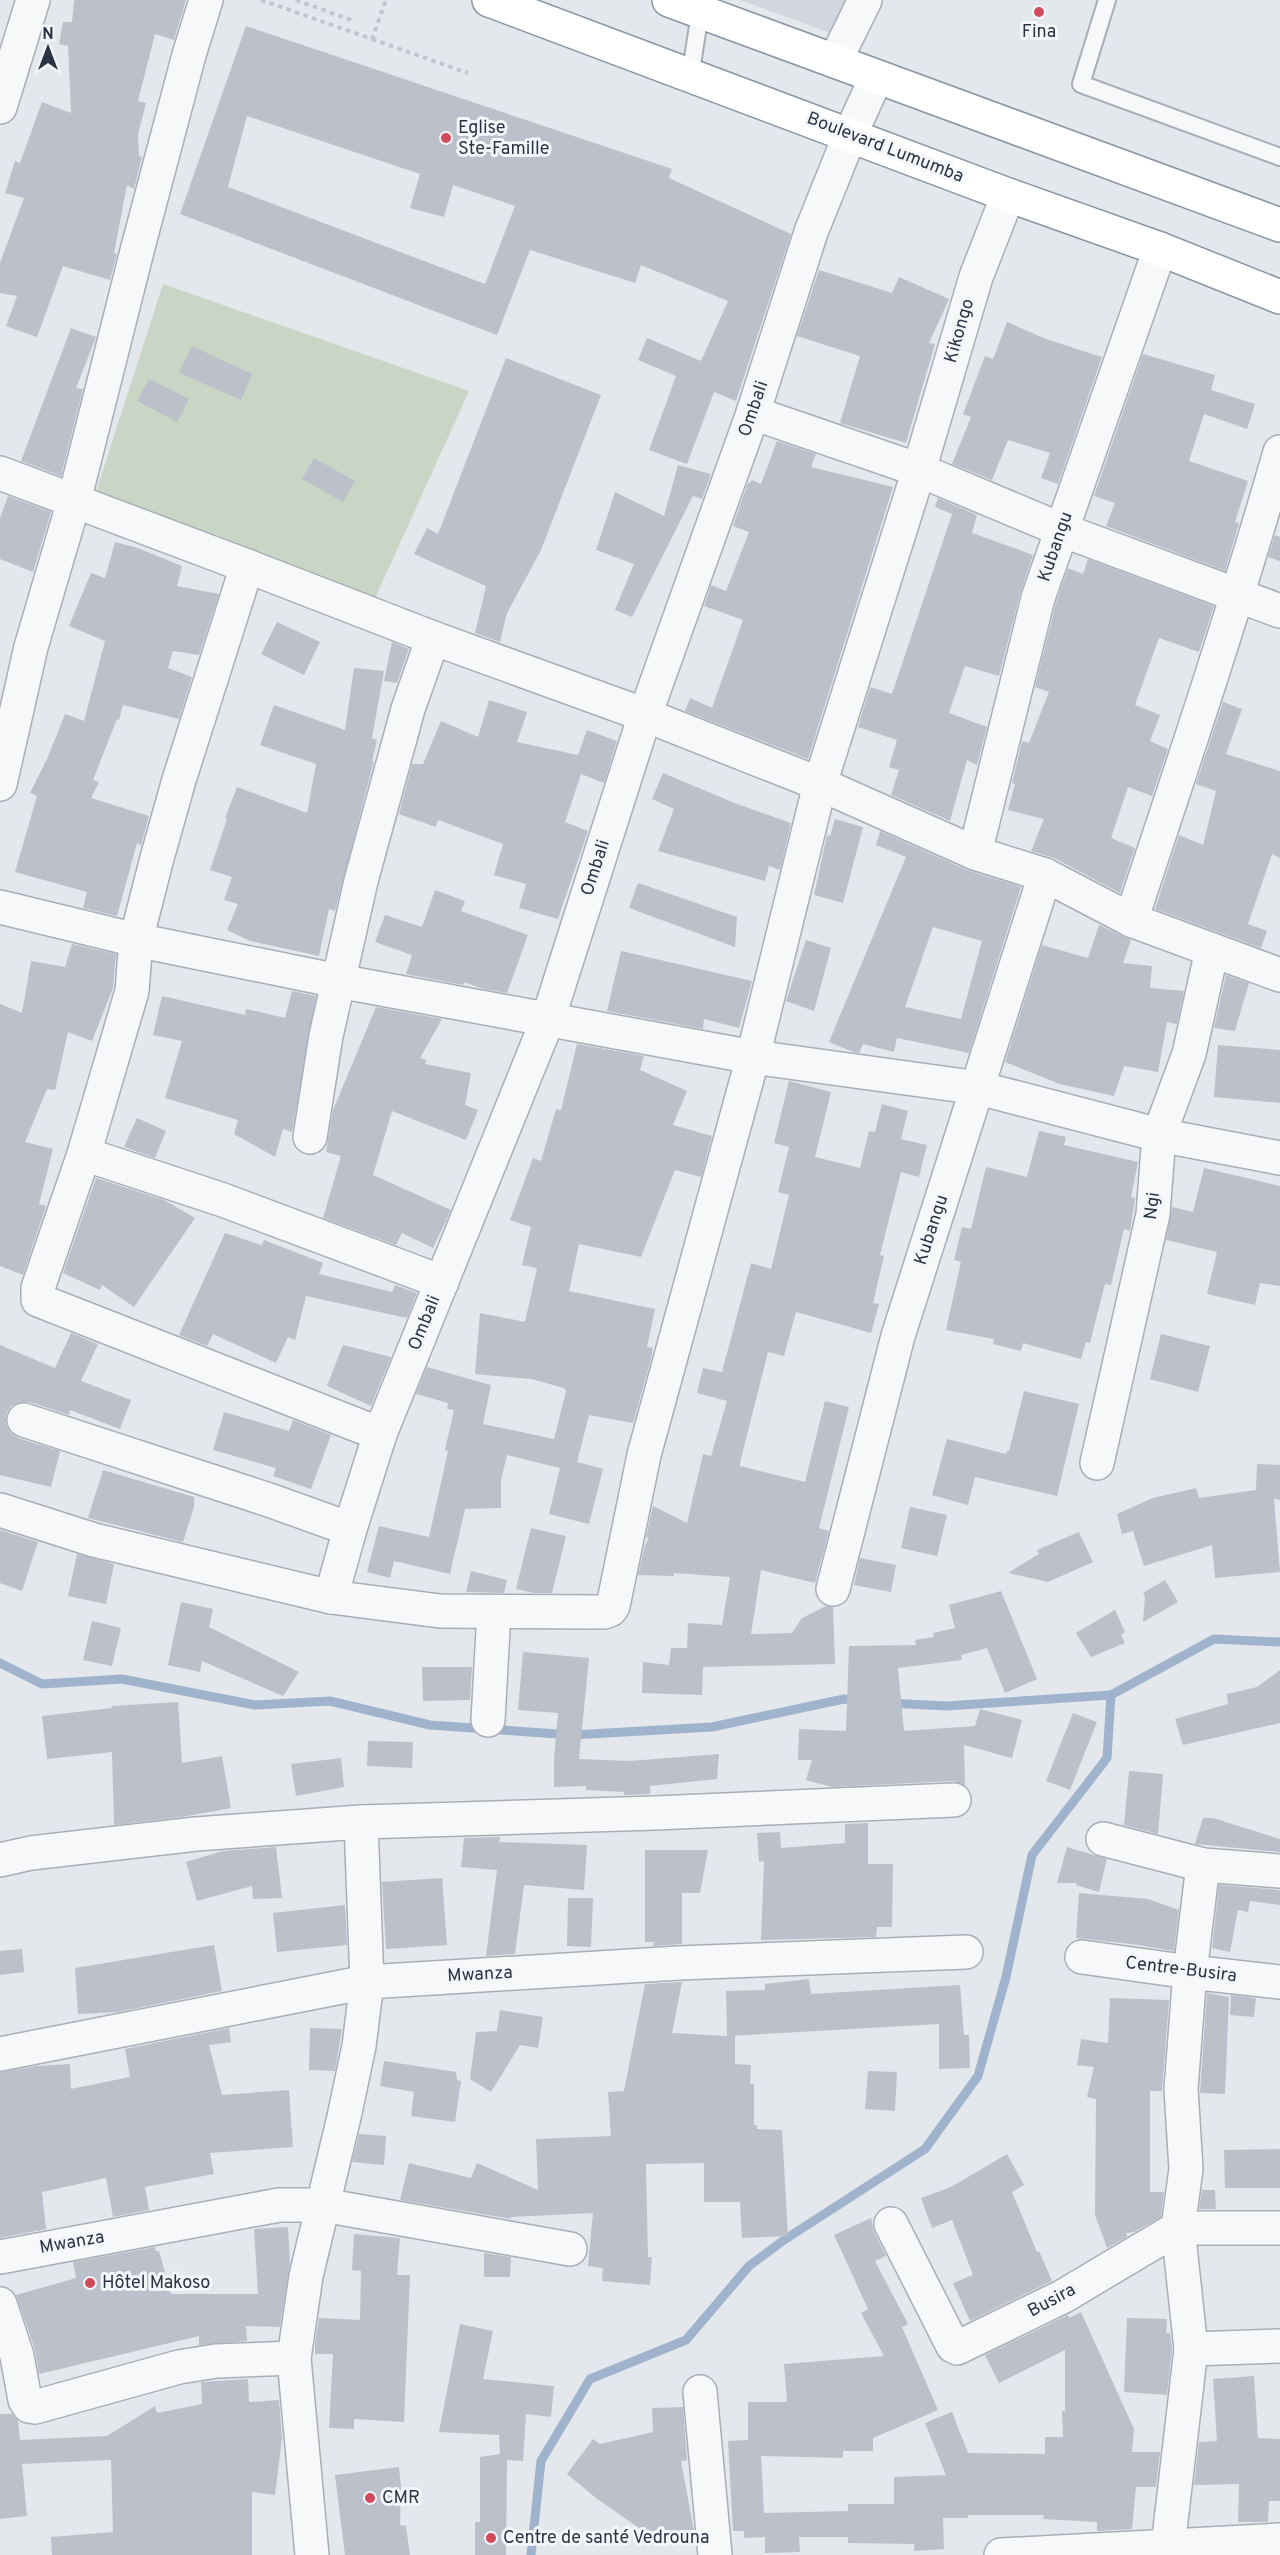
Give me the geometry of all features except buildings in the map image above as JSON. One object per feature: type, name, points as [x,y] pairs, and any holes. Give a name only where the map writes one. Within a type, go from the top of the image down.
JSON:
[{"type":"highway","name":"Boulevard Lumumba","points":[[489,0],[690,77],[1160,249],[1280,297]]},
{"type":"highway","points":[[669,0],[701,6],[876,78],[1280,225]]},
{"type":"street","points":[[0,107],[33,0]]},
{"type":"street","points":[[0,784],[32,647],[74,501],[140,239],[206,0]]},
{"type":"street","points":[[835,61],[865,0]]},
{"type":"street","name":"Ombali","points":[[331,1598],[350,1528],[380,1434],[548,1019],[645,715],[753,413],[811,232],[876,78]]},
{"type":"street","name":"Kikongo","points":[[0,1510],[94,1540],[331,1598],[440,1611],[604,1612],[610,1610],[613,1606],[644,1455],[753,1058],[820,784],[919,470],[976,277],[1008,195]]},
{"type":"street","name":"Kubangu","points":[[975,853],[1036,607],[1160,249]]},
{"type":"street","points":[[753,413],[919,470],[1062,530],[1280,611]]},
{"type":"street","points":[[1131,920],[1212,670],[1239,595],[1280,452]]},
{"type":"street","points":[[0,473],[433,638],[645,715],[820,784],[975,853],[1045,875],[1131,920],[1212,950],[1277,965]]},
{"type":"street","points":[[247,566],[179,780],[136,940],[132,991],[84,1154],[38,1288],[38,1300],[380,1434]]},
{"type":"street","points":[[310,1137],[326,1036],[361,881],[408,709],[433,638]]},
{"type":"street","name":"Kubangu","points":[[833,1588],[897,1336],[979,1088],[1045,875]]},
{"type":"street","points":[[0,907],[136,940],[338,981],[753,1058],[979,1088],[1159,1135],[1280,1158]]},
{"type":"street","name":"Ngi","points":[[1097,1463],[1153,1214],[1159,1135],[1189,1053],[1212,950]]},
{"type":"street","points":[[84,1154],[223,1200],[442,1282]]},
{"type":"street","points":[[24,1420],[350,1528]]},
{"type":"street","points":[[488,1720],[494,1612]]},
{"type":"street","points":[[0,1860],[32,1853],[196,1834],[361,1822],[655,1813],[954,1800]]},
{"type":"street","points":[[312,2555],[294,2358],[306,2276],[359,2046],[368,1982],[361,1822]]},
{"type":"street","points":[[1103,1839],[1203,1865],[1280,1872]]},
{"type":"street","points":[[1168,2551],[1191,2349],[1178,2228],[1186,2169],[1181,2089],[1190,1972],[1203,1865]]},
{"type":"street","name":"Mwanza","points":[[0,2054],[368,1982],[679,1963],[966,1952]]},
{"type":"street","name":"Centre-Busira","points":[[1082,1956],[1190,1972],[1280,1982]]},
{"type":"street","name":"Mwanza","points":[[0,2257],[279,2205],[323,2205],[570,2249]]},
{"type":"street","name":"Busira","points":[[891,2224],[953,2346],[957,2348],[1062,2297],[1178,2228]]},
{"type":"street","points":[[1178,2228],[1280,2228]]},
{"type":"street","points":[[0,2304],[17,2356],[29,2406],[35,2407],[179,2367],[216,2361],[294,2358]]},
{"type":"street","points":[[1191,2349],[1280,2346]]},
{"type":"street","points":[[700,2392],[715,2555]]},
{"type":"street","points":[[1001,2555],[1168,2551],[1280,2540]]},
{"type":"lane","points":[[1107,0],[1081,84],[1280,157]]},
{"type":"lane","points":[[690,77],[701,6]]},
{"type":"path","points":[[261,0],[468,73]]},
{"type":"path","points":[[296,0],[354,21]]},
{"type":"path","points":[[372,39],[387,0]]},
{"type":"shaded area","points":[[740,0],[873,0],[850,40]]},
{"type":"green space","points":[[163,284],[469,391],[372,605],[95,495]]},
{"type":"waterway","points":[[531,2555],[541,2461],[590,2379],[686,2340],[749,2266],[784,2240],[925,2149],[978,2076],[1006,1977],[1032,1855],[1107,1758],[1111,1695],[1214,1639],[1280,1642]]},
{"type":"waterway","points":[[0,1663],[42,1684],[122,1679],[255,1705],[330,1701],[430,1725],[572,1735],[712,1727],[844,1699],[857,1700]]},
{"type":"waterway","points":[[889,1703],[946,1706],[1111,1695]]},
{"type":"place","name":"Fina","points":[[1039,12]]},
{"type":"place","name":"Eglise Ste-Famille","points":[[446,138]]},
{"type":"place","name":"Hôtel Makoso","points":[[90,2283]]},
{"type":"place","name":"CMR","points":[[370,2498]]},
{"type":"place","name":"Centre de santé Vedrouna","points":[[491,2538]]}]
